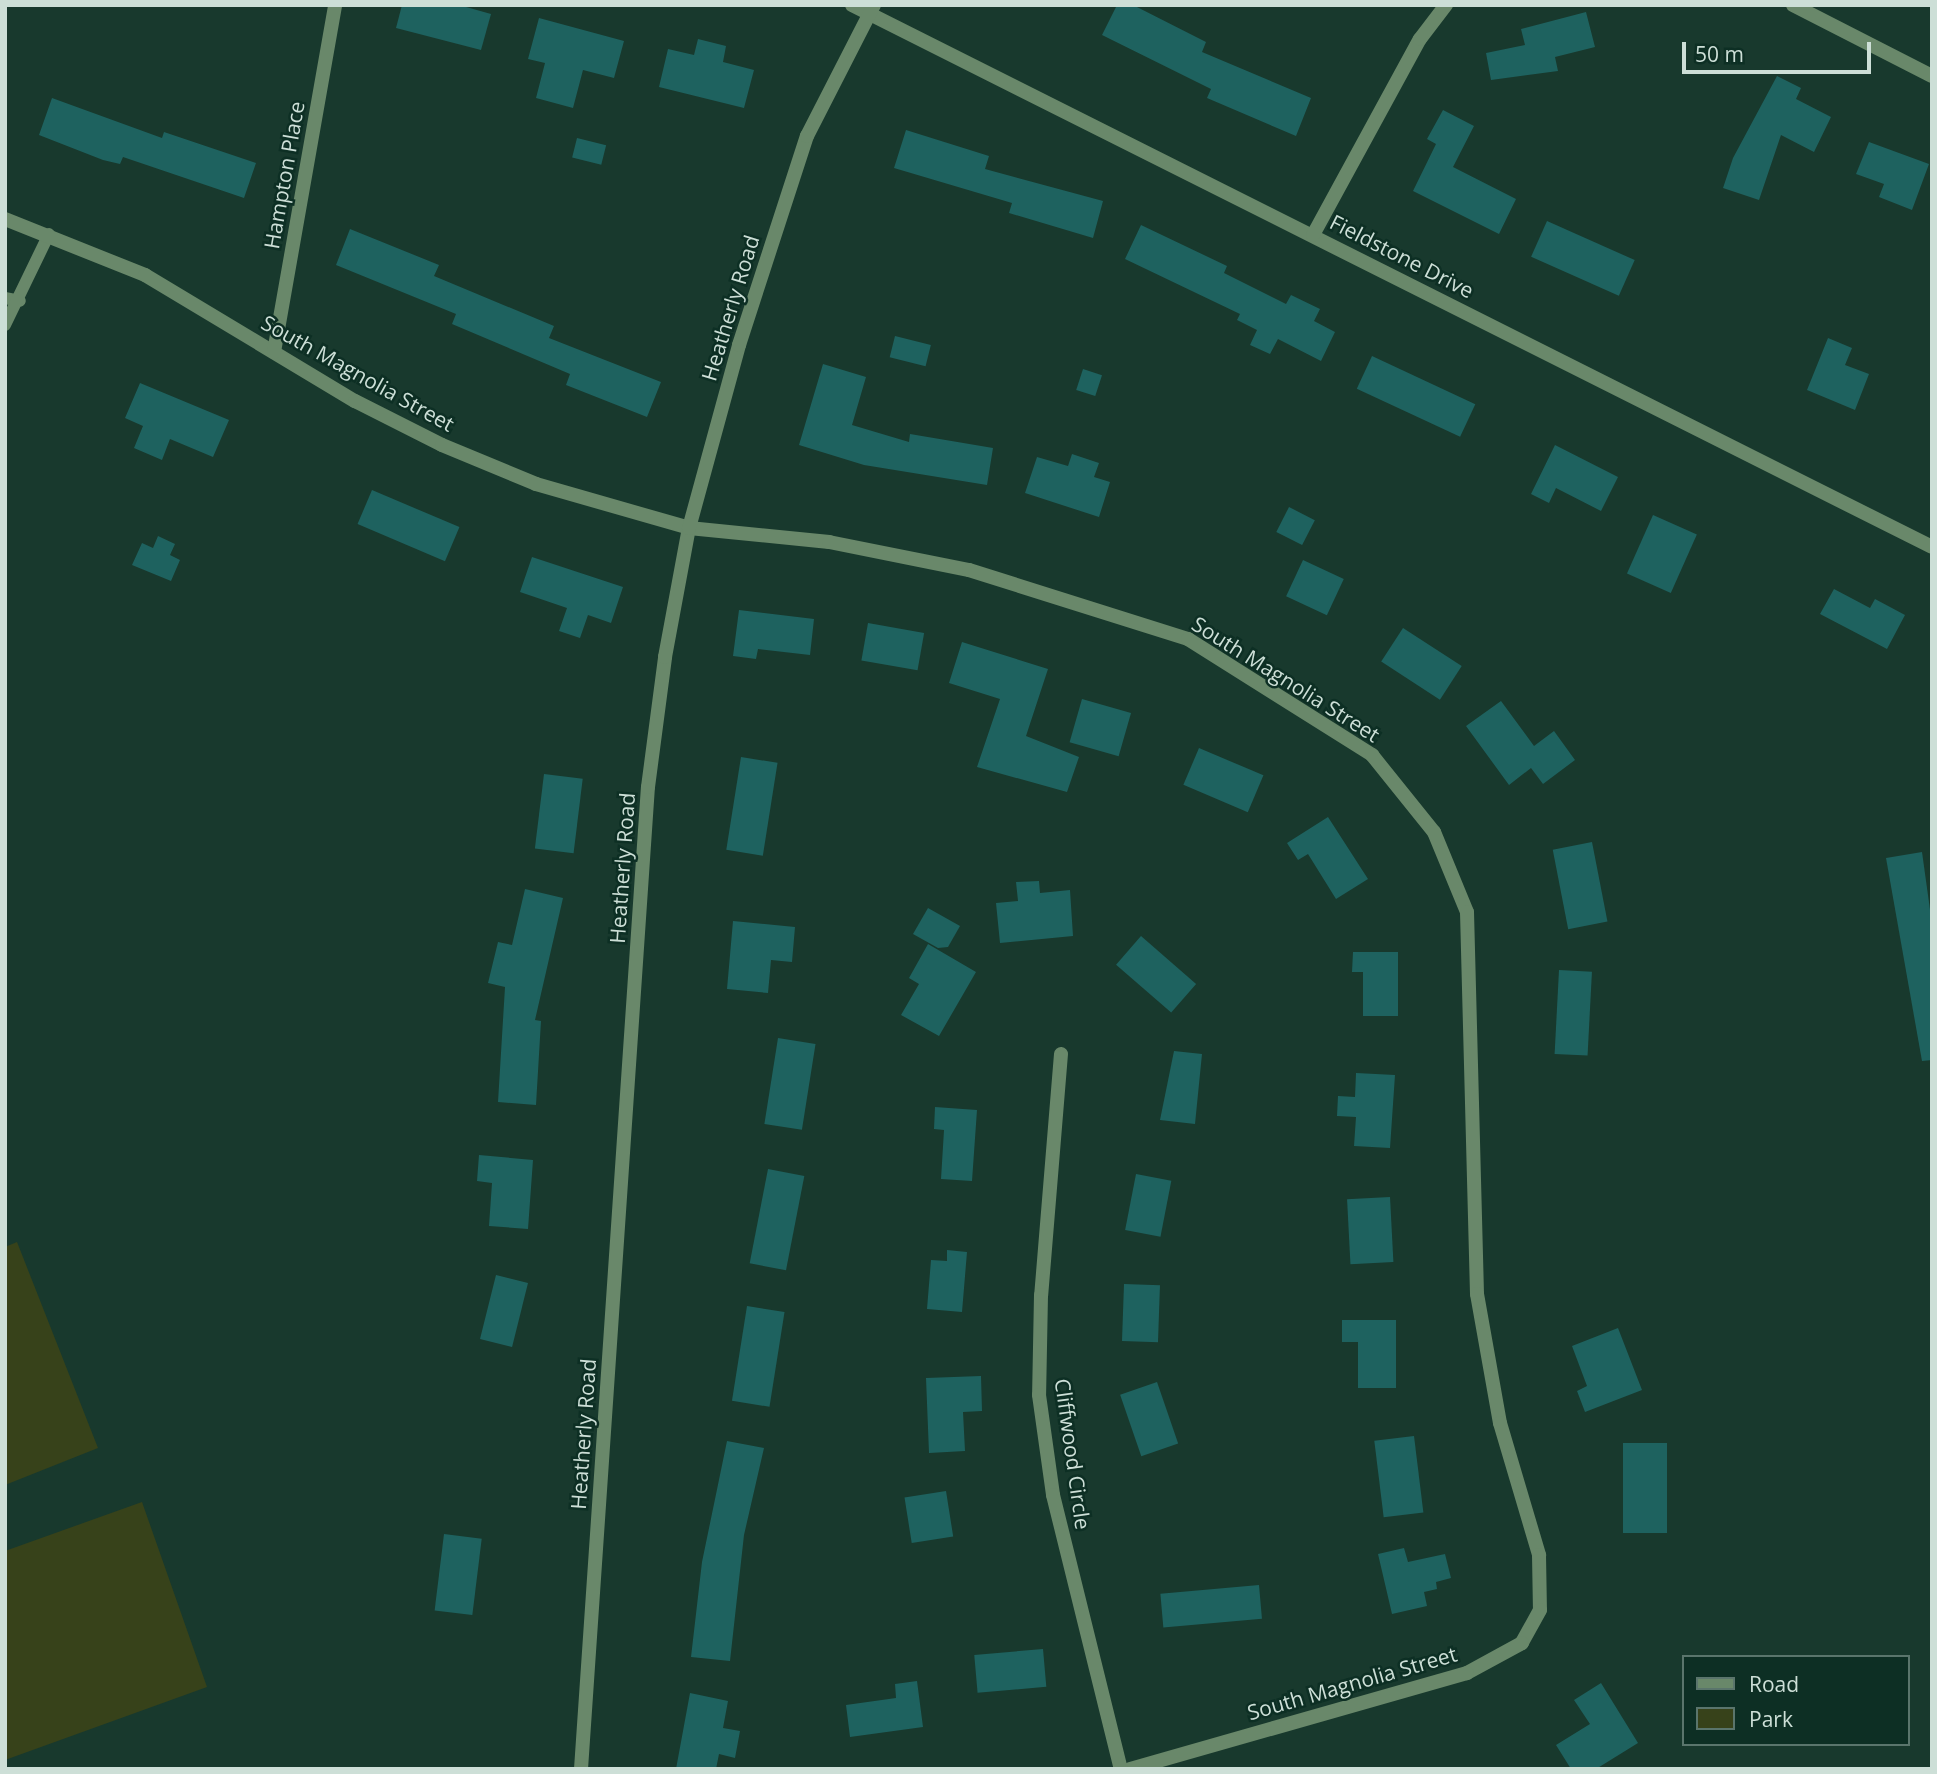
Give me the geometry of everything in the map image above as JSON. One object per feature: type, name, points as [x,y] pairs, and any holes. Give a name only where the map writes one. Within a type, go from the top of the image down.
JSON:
[{"type":"street","name":"Hampton Place","points":[[274,352],[335,5]]},
{"type":"street","name":"Fieldstone Drive","points":[[852,5],[872,8],[1313,235],[1932,547]]},
{"type":"street","points":[[1313,235],[1420,39],[1446,5]]},
{"type":"street","points":[[1793,5],[1932,76]]},
{"type":"street","name":"Heatherly Road","points":[[581,1769],[648,788],[665,657],[689,528],[739,345],[807,136],[872,8]]},
{"type":"street","name":"South Magnolia Street","points":[[5,219],[50,233],[145,275],[274,352],[442,445],[536,484],[689,528],[829,542],[969,570],[1188,639],[1372,755],[1434,832],[1467,912],[1477,1294],[1500,1423],[1539,1555],[1540,1610],[1522,1643],[1467,1673],[1129,1769]]},
{"type":"street","name":"Cliffwood Circle","points":[[1061,1054],[1041,1295],[1039,1395],[1053,1495],[1121,1769]]},
{"type":"lane","points":[[5,325],[20,302],[50,233]]},
{"type":"lane","points":[[5,298],[20,302]]},
{"type":"green space","points":[[17,1242],[98,1448],[5,1485],[5,1247]]},
{"type":"green space","points":[[142,1502],[207,1687],[5,1760],[5,1551]]},
{"type":"building","points":[[402,5],[459,5],[491,14],[481,50],[396,28]]},
{"type":"building","points":[[1117,5],[1133,5],[1206,42],[1202,52],[1311,98],[1296,136],[1207,98],[1211,89],[1102,35]]},
{"type":"building","points":[[1586,12],[1595,47],[1555,57],[1558,71],[1491,80],[1486,53],[1525,45],[1521,29]]},
{"type":"building","points":[[539,18],[624,41],[614,78],[583,70],[573,108],[536,98],[545,63],[528,59]]},
{"type":"building","points":[[698,39],[726,46],[723,62],[754,70],[744,108],[659,87],[668,49],[694,55]]},
{"type":"building","points":[[1777,76],[1801,88],[1796,99],[1831,117],[1814,152],[1781,135],[1759,200],[1723,188],[1733,158]]},
{"type":"building","points":[[52,98],[162,138],[164,132],[256,163],[244,198],[123,157],[120,164],[103,160],[39,135]]},
{"type":"building","points":[[1443,110],[1474,126],[1453,167],[1516,199],[1499,234],[1413,191],[1436,144],[1427,139]]},
{"type":"building","points":[[906,130],[989,156],[985,169],[1103,201],[1093,238],[1009,213],[1012,203],[894,168]]},
{"type":"building","points":[[577,138],[606,145],[601,165],[572,157]]},
{"type":"building","points":[[1869,142],[1929,164],[1912,210],[1879,197],[1884,184],[1856,174]]},
{"type":"building","points":[[1547,221],[1635,260],[1619,296],[1531,257]]},
{"type":"building","points":[[1141,225],[1227,266],[1224,273],[1286,304],[1291,295],[1320,309],[1314,321],[1335,332],[1321,361],[1278,339],[1270,354],[1250,345],[1257,330],[1237,320],[1240,314],[1125,259]]},
{"type":"building","points":[[350,229],[439,265],[434,276],[554,326],[549,338],[661,382],[647,417],[566,385],[570,374],[452,324],[456,314],[336,265]]},
{"type":"building","points":[[895,336],[931,345],[926,366],[890,357]]},
{"type":"building","points":[[1828,338],[1852,348],[1845,365],[1869,374],[1855,410],[1807,390]]},
{"type":"building","points":[[1372,356],[1475,404],[1460,437],[1357,389]]},
{"type":"building","points":[[823,364],[866,377],[852,425],[909,442],[910,434],[993,448],[987,485],[864,465],[799,445]]},
{"type":"building","points":[[1083,369],[1102,375],[1095,396],[1076,390]]},
{"type":"building","points":[[140,383],[229,420],[213,457],[170,439],[162,460],[134,448],[143,426],[125,418]]},
{"type":"building","points":[[1555,445],[1618,477],[1601,511],[1556,488],[1549,503],[1531,494]]},
{"type":"building","points":[[1072,454],[1099,463],[1094,477],[1110,482],[1099,517],[1025,493],[1037,457],[1068,466]]},
{"type":"building","points":[[372,490],[459,527],[445,561],[358,524]]},
{"type":"building","points":[[1289,507],[1315,520],[1302,545],[1276,532]]},
{"type":"building","points":[[1653,515],[1697,535],[1671,593],[1627,573]]},
{"type":"building","points":[[158,536],[175,544],[170,555],[180,560],[171,581],[132,565],[142,543],[153,548]]},
{"type":"building","points":[[532,557],[623,587],[611,623],[588,615],[580,638],[559,631],[567,608],[520,592]]},
{"type":"building","points":[[1303,560],[1344,579],[1327,615],[1286,596]]},
{"type":"building","points":[[1834,589],[1870,608],[1875,599],[1905,615],[1887,649],[1820,614]]},
{"type":"building","points":[[739,610],[814,619],[810,655],[758,649],[756,659],[733,656]]},
{"type":"building","points":[[868,623],[924,633],[918,670],[861,660]]},
{"type":"building","points":[[1403,628],[1462,666],[1440,700],[1381,662]]},
{"type":"building","points":[[962,642],[1048,669],[1026,736],[1079,757],[1067,792],[977,767],[1000,699],[949,683]]},
{"type":"building","points":[[1082,699],[1131,713],[1119,756],[1070,742]]},
{"type":"building","points":[[1501,701],[1534,746],[1554,731],[1575,760],[1543,784],[1531,768],[1509,785],[1466,726]]},
{"type":"building","points":[[1199,748],[1263,775],[1248,812],[1183,785]]},
{"type":"building","points":[[741,757],[778,763],[763,856],[726,850]]},
{"type":"building","points":[[544,774],[583,779],[574,853],[535,848]]},
{"type":"building","points":[[1328,817],[1368,879],[1336,899],[1308,854],[1298,860],[1287,843]]},
{"type":"building","points":[[1592,842],[1607,922],[1568,929],[1553,850]]},
{"type":"building","points":[[1922,852],[1932,924],[1932,1060],[1922,1061],[1886,858]]},
{"type":"building","points":[[1039,881],[1040,893],[1070,890],[1073,936],[1000,943],[996,903],[1018,901],[1016,882]]},
{"type":"building","points":[[525,889],[563,898],[535,1020],[541,1021],[536,1105],[498,1102],[505,987],[488,983],[498,942],[512,945]]},
{"type":"building","points":[[928,908],[960,926],[948,947],[938,948],[913,934]]},
{"type":"building","points":[[733,921],[795,927],[792,962],[771,960],[768,993],[727,989]]},
{"type":"building","points":[[1141,936],[1196,984],[1171,1013],[1116,965]]},
{"type":"building","points":[[928,944],[976,972],[939,1036],[901,1015],[919,984],[909,978]]},
{"type":"building","points":[[1353,952],[1398,952],[1398,1016],[1363,1016],[1363,972],[1352,972]]},
{"type":"building","points":[[1559,970],[1592,972],[1588,1056],[1555,1054]]},
{"type":"building","points":[[778,1038],[816,1044],[802,1130],[764,1124]]},
{"type":"building","points":[[1174,1051],[1202,1054],[1195,1124],[1160,1120]]},
{"type":"building","points":[[1356,1073],[1395,1075],[1390,1148],[1354,1146],[1356,1117],[1337,1116],[1338,1096],[1355,1097]]},
{"type":"building","points":[[935,1107],[977,1110],[972,1181],[941,1179],[944,1130],[934,1129]]},
{"type":"building","points":[[479,1155],[533,1160],[528,1229],[489,1226],[492,1183],[477,1181]]},
{"type":"building","points":[[768,1169],[804,1176],[786,1270],[750,1263]]},
{"type":"building","points":[[1136,1174],[1171,1181],[1160,1237],[1125,1230]]},
{"type":"building","points":[[1390,1197],[1393,1262],[1350,1264],[1347,1199]]},
{"type":"building","points":[[947,1250],[967,1252],[962,1312],[927,1309],[931,1260],[947,1261]]},
{"type":"building","points":[[496,1275],[528,1283],[512,1347],[480,1339]]},
{"type":"building","points":[[1124,1284],[1160,1285],[1158,1342],[1122,1341]]},
{"type":"building","points":[[747,1306],[785,1312],[770,1407],[732,1401]]},
{"type":"building","points":[[1342,1320],[1396,1320],[1396,1388],[1358,1388],[1358,1342],[1342,1342]]},
{"type":"building","points":[[1618,1328],[1642,1390],[1585,1412],[1577,1391],[1587,1386],[1572,1346]]},
{"type":"building","points":[[981,1376],[982,1411],[963,1412],[965,1451],[929,1453],[926,1378]]},
{"type":"building","points":[[1157,1382],[1178,1443],[1141,1456],[1120,1395]]},
{"type":"building","points":[[1414,1436],[1423,1512],[1384,1517],[1374,1441]]},
{"type":"building","points":[[727,1441],[764,1448],[744,1535],[730,1661],[691,1657],[702,1562]]},
{"type":"building","points":[[1623,1443],[1667,1443],[1667,1533],[1623,1533]]},
{"type":"building","points":[[946,1491],[953,1536],[912,1543],[905,1498]]},
{"type":"building","points":[[444,1534],[482,1539],[472,1615],[435,1610]]},
{"type":"building","points":[[1404,1548],[1408,1562],[1445,1554],[1451,1578],[1436,1582],[1437,1589],[1424,1592],[1427,1606],[1392,1614],[1378,1554]]},
{"type":"building","points":[[1259,1585],[1262,1619],[1163,1627],[1160,1594]]},
{"type":"building","points":[[1043,1649],[1046,1687],[978,1693],[974,1655]]},
{"type":"building","points":[[917,1681],[923,1727],[850,1737],[846,1705],[896,1698],[895,1684]]},
{"type":"building","points":[[1601,1683],[1638,1743],[1596,1769],[1571,1769],[1556,1745],[1590,1724],[1574,1700]]},
{"type":"building","points":[[690,1693],[728,1701],[723,1728],[740,1731],[735,1758],[719,1754],[716,1769],[676,1769]]}]
